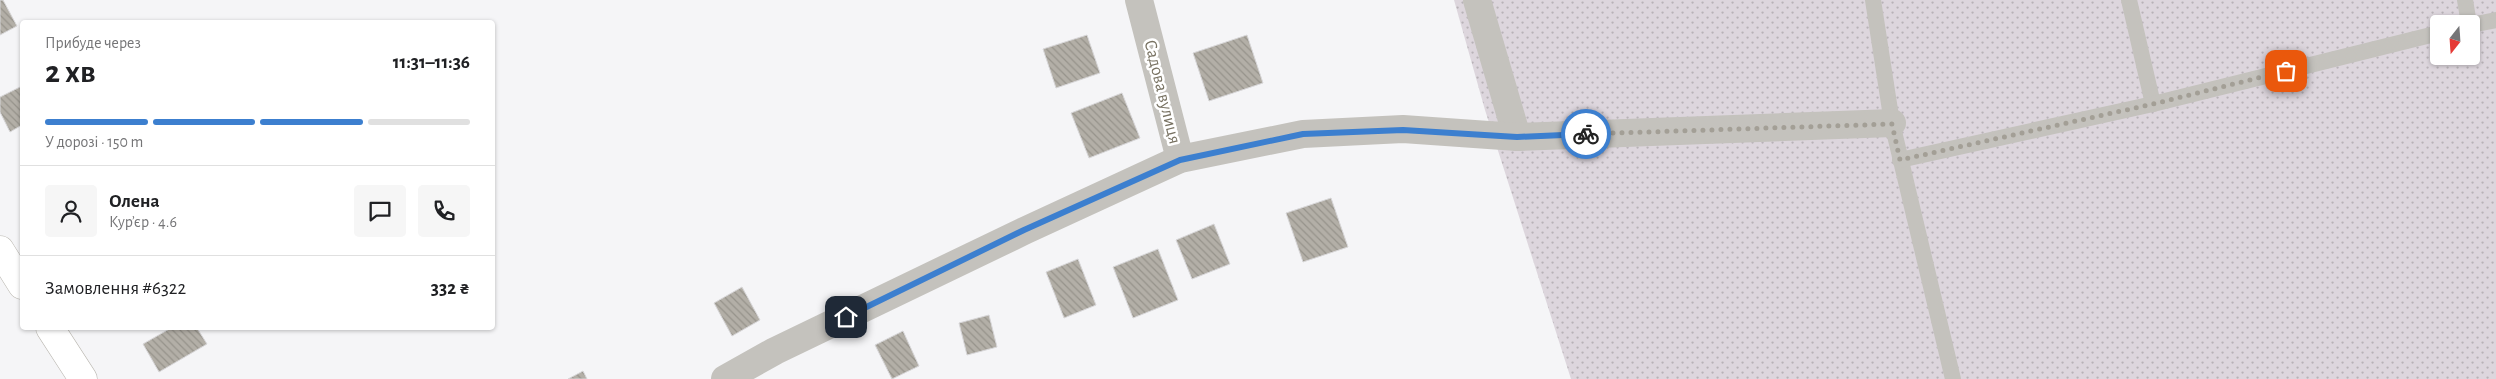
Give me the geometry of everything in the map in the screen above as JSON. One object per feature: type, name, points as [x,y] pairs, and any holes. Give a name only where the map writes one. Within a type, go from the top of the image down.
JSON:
[{"type":"street","name":"Садова вулиця","points":[[725,379],[775,351],[1024,230],[1180,160],[1139,0]]},
{"type":"street","points":[[1477,0],[1517,137]]},
{"type":"street","points":[[1180,160],[1303,134],[1403,130],[1517,137],[1892,124]]},
{"type":"street","points":[[0,250],[20,282]]},
{"type":"street","points":[[51,330],[83,379]]},
{"type":"lane","points":[[1873,0],[1892,124],[1953,379]]},
{"type":"lane","points":[[2129,0],[2153,104]]},
{"type":"lane","points":[[2465,0],[2468,15]]},
{"type":"lane","points":[[2480,23],[2496,20]]},
{"type":"lane","points":[[1900,160],[2153,104],[2430,35]]},
{"type":"shaded area","points":[[1454,0],[2496,0],[2496,379],[1571,379],[1485,110]]},
{"type":"building","points":[[0,0],[3,0],[17,26],[0,35]]},
{"type":"building","points":[[1087,35],[1100,73],[1056,88],[1043,49]]},
{"type":"building","points":[[1247,35],[1263,83],[1209,101],[1193,53]]},
{"type":"building","points":[[20,87],[20,126],[10,132],[0,112],[0,97]]},
{"type":"building","points":[[1122,93],[1140,138],[1089,158],[1071,113]]},
{"type":"building","points":[[1331,198],[1348,247],[1303,262],[1286,213]]},
{"type":"building","points":[[1214,224],[1230,264],[1192,279],[1176,240]]},
{"type":"building","points":[[1158,249],[1178,300],[1133,318],[1113,267]]},
{"type":"building","points":[[1078,259],[1096,305],[1064,318],[1046,272]]},
{"type":"building","points":[[742,287],[760,320],[732,336],[714,303]]},
{"type":"building","points":[[989,315],[997,347],[967,355],[959,323]]},
{"type":"building","points":[[168,330],[198,330],[207,344],[159,372],[143,344]]},
{"type":"building","points":[[903,331],[919,366],[892,379],[875,345]]},
{"type":"building","points":[[583,371],[587,379],[568,379]]},
{"type":"way so far","points":[[1586,134],[1892,124],[1900,160],[2153,104],[2286,71]]},
{"type":"route","points":[[846,317],[1024,230],[1180,160],[1303,134],[1403,130],[1517,137],[1586,134]]}]
